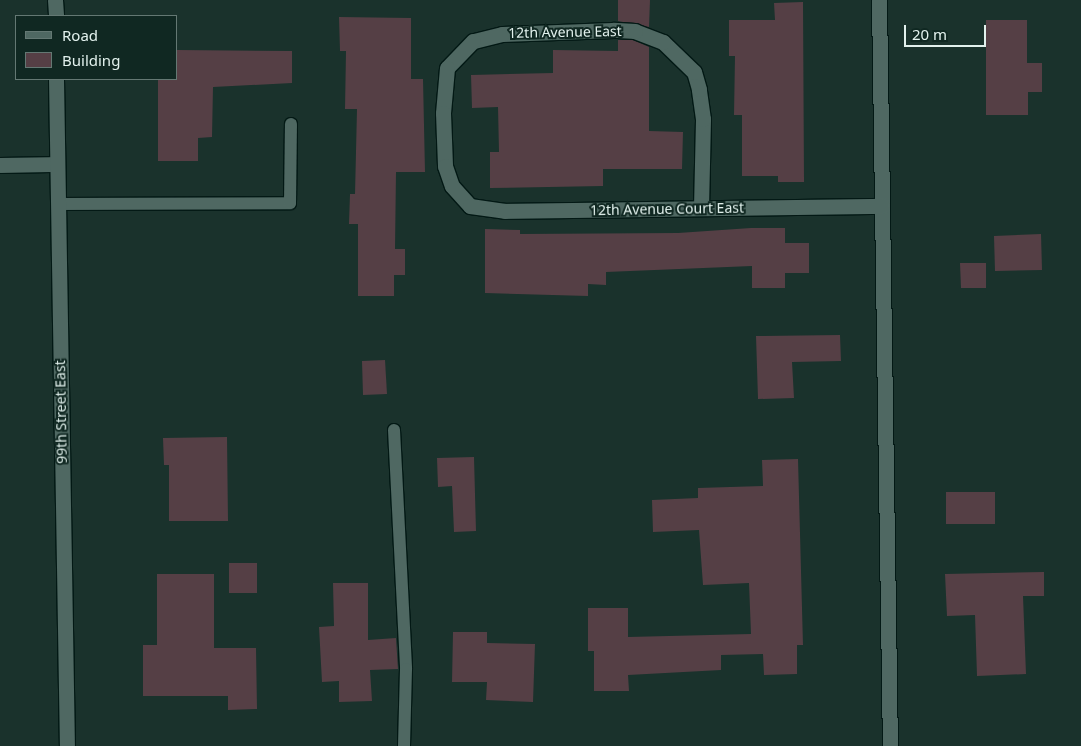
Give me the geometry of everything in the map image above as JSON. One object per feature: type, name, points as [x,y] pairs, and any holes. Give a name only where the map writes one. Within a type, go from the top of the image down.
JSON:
[{"type":"street","points":[[55,0],[56,15]]},
{"type":"street","points":[[879,0],[890,746]]},
{"type":"street","name":"12th Avenue East","points":[[458,194],[452,186],[445,166],[443,113],[447,68],[466,47],[474,41],[502,34],[635,31],[663,42],[687,63],[697,81],[704,119],[701,208]]},
{"type":"street","name":"99th Street East","points":[[56,80],[66,746]]},
{"type":"street","points":[[0,165],[57,164]]},
{"type":"street","name":"12th Avenue Court East","points":[[458,194],[470,206],[505,211],[882,206]]},
{"type":"lane","points":[[58,204],[290,203],[291,124]]},
{"type":"lane","points":[[394,430],[406,668],[404,746]]},
{"type":"building","points":[[618,0],[650,0],[649,27],[618,21]]},
{"type":"building","points":[[803,2],[804,182],[778,182],[778,176],[742,176],[742,115],[734,115],[735,56],[729,56],[729,20],[775,20],[774,3]]},
{"type":"building","points":[[339,17],[411,18],[411,79],[423,79],[425,172],[396,172],[395,249],[405,249],[405,275],[394,275],[394,296],[358,296],[358,224],[349,224],[350,194],[355,194],[357,109],[345,109],[346,51],[340,51]]},
{"type":"building","points":[[986,20],[1027,20],[1027,63],[1042,63],[1042,92],[1028,92],[1028,115],[986,115]]},
{"type":"building","points":[[618,40],[633,40],[649,47],[649,131],[683,132],[682,169],[603,169],[603,186],[490,188],[490,152],[499,152],[498,107],[472,108],[471,75],[553,73],[553,50],[618,51]]},
{"type":"building","points":[[178,50],[292,51],[292,83],[213,87],[212,137],[198,138],[198,161],[158,161],[158,80],[178,80]]},
{"type":"building","points":[[751,228],[785,228],[785,243],[809,243],[809,273],[785,273],[785,288],[752,288],[752,266],[606,272],[606,285],[588,284],[588,296],[485,293],[485,229],[520,230],[520,234],[678,233]]},
{"type":"building","points":[[1041,234],[1042,270],[995,271],[994,236]]},
{"type":"building","points":[[960,263],[986,263],[986,288],[961,288]]},
{"type":"building","points":[[840,335],[841,361],[792,362],[794,398],[758,399],[756,336]]},
{"type":"building","points":[[385,360],[387,394],[363,395],[362,361]]},
{"type":"building","points":[[227,437],[228,521],[169,521],[169,465],[164,465],[163,438]]},
{"type":"building","points":[[474,457],[476,531],[454,532],[452,486],[438,487],[437,458]]},
{"type":"building","points":[[798,459],[803,645],[797,645],[797,674],[764,675],[763,654],[721,655],[721,670],[628,675],[629,691],[594,691],[594,651],[588,651],[588,608],[628,608],[628,637],[751,634],[749,583],[703,585],[699,530],[653,532],[652,500],[698,498],[698,488],[763,486],[762,460]]},
{"type":"building","points":[[946,492],[995,492],[995,524],[946,524]]},
{"type":"building","points":[[229,563],[257,563],[257,593],[229,593]]},
{"type":"building","points":[[1044,572],[1044,596],[1023,596],[1026,674],[977,676],[975,615],[947,616],[945,574]]},
{"type":"building","points":[[157,574],[214,574],[214,648],[256,648],[257,709],[228,710],[228,696],[143,696],[143,645],[157,645]]},
{"type":"building","points":[[333,583],[368,583],[368,640],[396,638],[398,669],[370,670],[372,701],[339,702],[339,681],[322,682],[319,627],[334,626]]},
{"type":"building","points":[[453,632],[487,632],[487,643],[535,644],[533,702],[486,700],[487,682],[452,682]]}]
